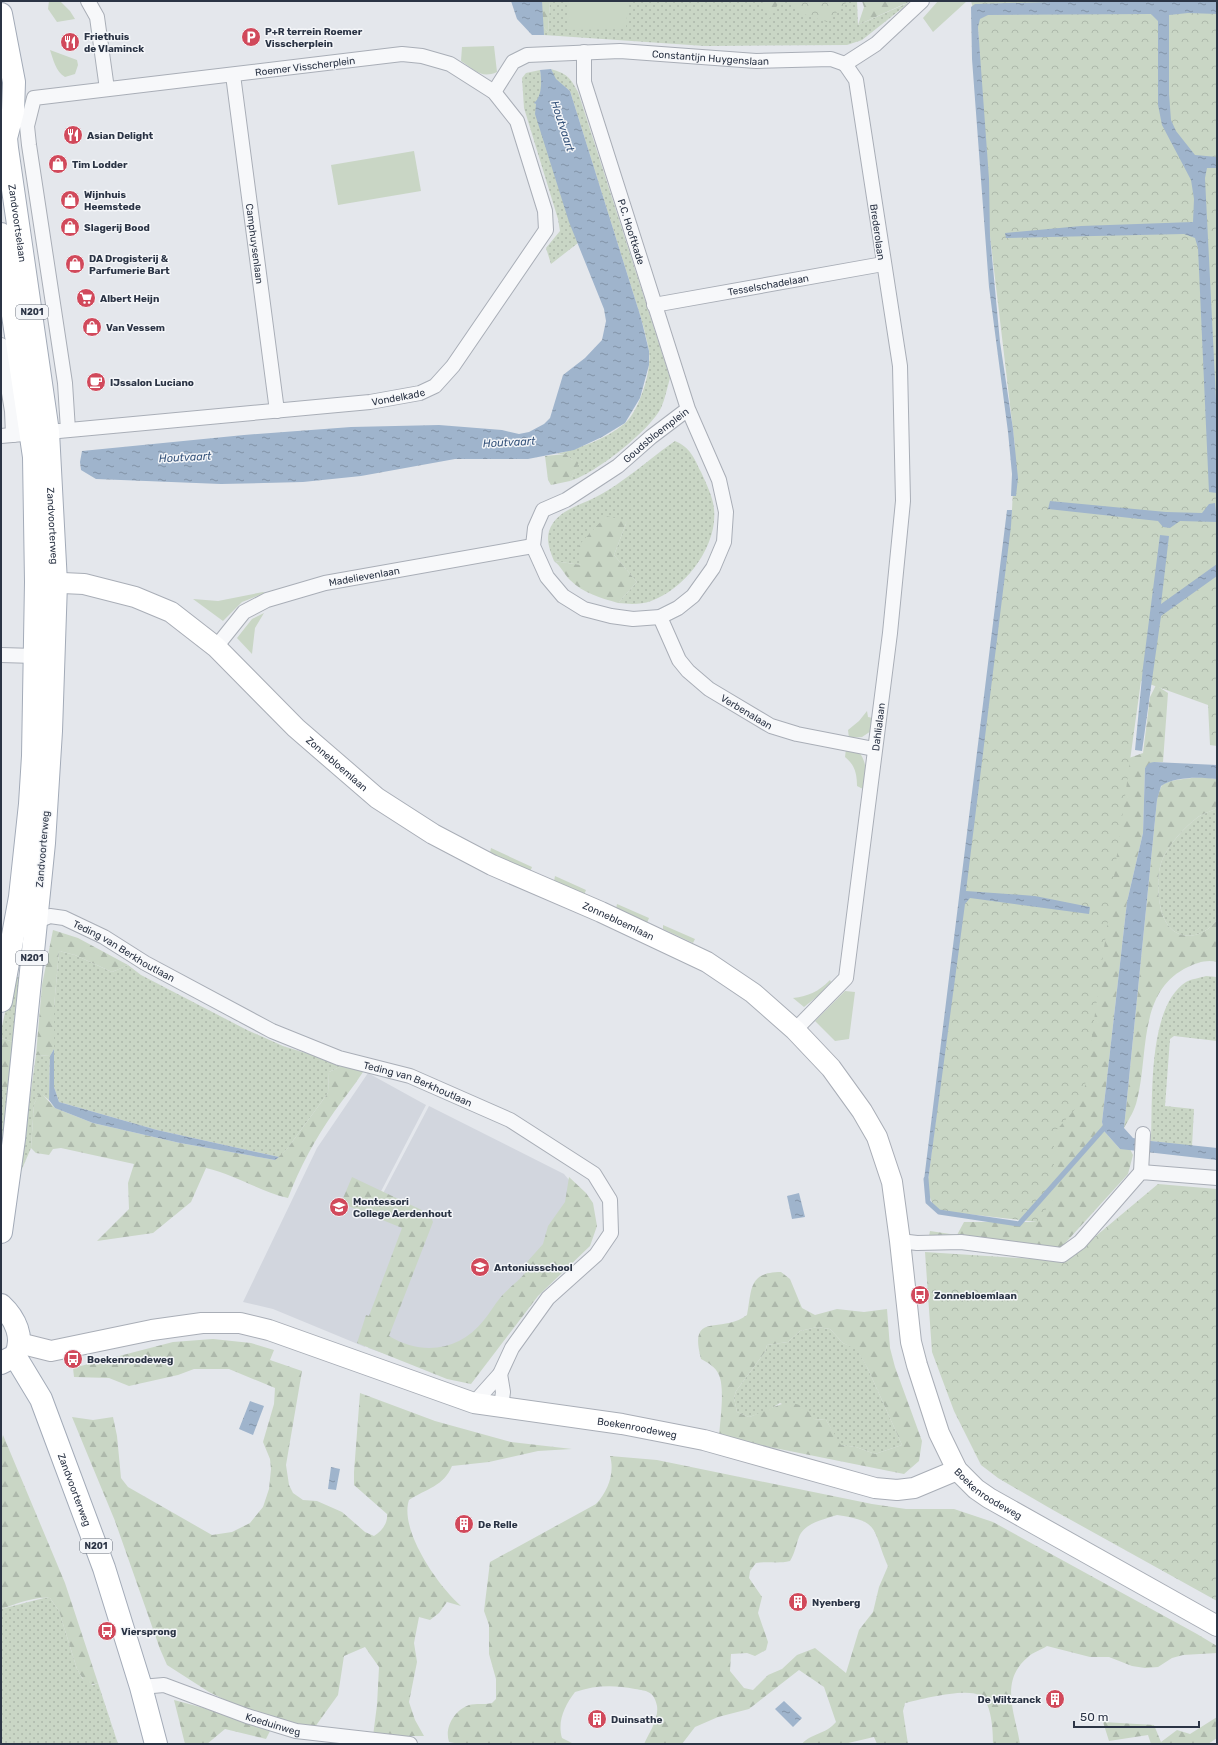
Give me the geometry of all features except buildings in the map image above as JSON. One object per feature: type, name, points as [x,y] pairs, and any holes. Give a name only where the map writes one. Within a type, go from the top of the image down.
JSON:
[{"type":"main road","name":"Zandvoortselaan","points":[[1,14],[8,90],[13,111],[6,138],[6,148],[32,433]]},
{"type":"main road","name":"Zandvoortselaan","points":[[1,234],[32,433],[42,466]]},
{"type":"main road","name":"Zandvoorterweg","points":[[1,1001],[20,897],[30,804],[37,656],[46,583],[42,466]]},
{"type":"main road","name":"Zandvoorterweg","points":[[1,1232],[14,1139],[44,843],[37,656]]},
{"type":"main road","name":"N201","points":[[1,1306],[8,1312],[17,1326],[12,1354]]},
{"type":"main road","name":"Zandvoorterweg","points":[[12,1354],[41,1400],[104,1568],[141,1687],[156,1744]]},
{"type":"street","points":[[88,1],[97,17],[107,89]]},
{"type":"street","points":[[845,64],[876,44],[922,1]]},
{"type":"street","name":"Constantijn Huygenslaan","points":[[494,92],[513,62],[527,55],[620,51],[756,61],[832,59],[845,64]]},
{"type":"street","name":"P.C. Hooftkade","points":[[584,52],[584,82],[688,409]]},
{"type":"street","name":"Roemer Visscherplein","points":[[34,98],[402,54],[422,56],[450,64],[494,92]]},
{"type":"street","name":"Brederolaan","points":[[845,64],[856,80],[883,264],[900,366],[902,402]]},
{"type":"street","name":"Camphuysenlaan","points":[[233,75],[277,411]]},
{"type":"street","name":"Vondelkade","points":[[32,433],[370,402],[420,393],[435,386],[453,366],[546,230],[545,211],[517,121],[494,92]]},
{"type":"street","name":"Zandvoortselaan","points":[[1,345],[12,411],[32,433],[64,376],[29,145],[27,126],[34,98]]},
{"type":"street","name":"Tesselschadelaan","points":[[654,305],[883,264]]},
{"type":"street","name":"Dahlialaan","points":[[795,1030],[846,978],[890,633],[903,501],[902,402]]},
{"type":"street","name":"Goudsbloemplein","points":[[688,409],[719,480],[726,512],[724,542],[713,568],[693,596],[678,608],[660,617],[634,619],[611,616],[584,609],[563,596],[547,577],[533,546],[535,528],[543,510],[566,500],[618,466],[650,437],[688,409]]},
{"type":"street","name":"Madelievenlaan","points":[[216,647],[244,612],[267,600],[325,583],[533,546]]},
{"type":"street","name":"Zonnebloemlaan","points":[[46,583],[84,584],[135,597],[171,612],[216,647],[296,728],[377,798],[433,834],[492,865],[601,912],[707,962],[753,993],[795,1030],[830,1068],[862,1111],[877,1137],[892,1182],[900,1241],[910,1342],[939,1433],[957,1470]]},
{"type":"street","name":"Verbenalaan","points":[[660,617],[679,660],[688,671],[710,689],[771,726],[797,734],[874,749]]},
{"type":"street","points":[[1,655],[37,656]]},
{"type":"street","name":"Teding van Berkhoutlaan","points":[[14,929],[50,916],[64,918],[104,937],[145,963],[272,1031],[339,1058],[410,1076],[510,1120],[594,1174],[610,1200],[611,1233],[596,1255],[548,1298],[512,1348],[500,1374],[474,1403]]},
{"type":"street","points":[[900,1241],[917,1243],[961,1242],[1062,1255],[1080,1242],[1141,1172],[1143,1134]]},
{"type":"street","points":[[1141,1172],[1217,1178]]},
{"type":"street","name":"Boekenroodeweg","points":[[12,1354],[51,1351],[152,1330],[202,1323],[240,1323],[269,1330],[474,1403],[622,1424],[704,1440],[875,1488],[897,1490],[914,1488],[957,1470],[976,1489],[989,1498],[1217,1626]]},
{"type":"street","points":[[500,1374],[502,1392],[501,1407]]},
{"type":"street","name":"Koeduinweg","points":[[141,1687],[164,1685],[247,1716],[296,1731],[410,1744]]},
{"type":"shaded area","name":"Montessori College Aerdenhout","points":[[368,1073],[426,1105],[377,1199],[415,1223],[365,1347],[273,1309],[243,1302],[317,1148]]},
{"type":"shaded area","name":"Antoniusschool","points":[[429,1106],[564,1174],[585,1199],[532,1292],[465,1381],[368,1348],[418,1223],[380,1199]]},
{"type":"green space","points":[[49,1],[60,1],[70,11],[75,19],[57,22],[48,9]]},
{"type":"green space","points":[[542,1],[550,1],[548,32],[542,25]]},
{"type":"green space","points":[[550,1],[857,1],[858,25],[910,2],[862,40],[847,45],[705,46],[544,35],[542,25],[548,32]]},
{"type":"green space","points":[[567,1],[628,1],[626,29],[567,30]]},
{"type":"green space","points":[[762,1],[780,1],[769,19]]},
{"type":"green space","points":[[848,1],[827,22],[798,12],[790,2]]},
{"type":"green space","points":[[862,1],[911,1],[858,25],[864,7]]},
{"type":"green space","points":[[938,1],[967,1],[933,32],[923,18]]},
{"type":"green space","points":[[971,1],[1217,1],[1217,746],[1210,745],[1208,705],[1141,681],[1083,1100],[1054,1133],[1054,1198],[1037,1222],[941,1211],[932,1202],[929,1194],[928,1181],[1012,510],[1015,447],[990,236],[978,27]]},
{"type":"green space","points":[[494,46],[497,72],[482,74],[461,61],[462,47]]},
{"type":"green space","points":[[50,50],[77,60],[78,65],[75,74],[65,77],[62,75],[55,65]]},
{"type":"green space","points":[[551,69],[568,77],[578,92],[670,378],[661,408],[645,428],[607,461],[581,477],[570,481],[578,463],[566,454],[557,454],[575,449],[609,434],[630,418],[643,390],[648,369],[649,351],[641,318],[570,91],[555,79]]},
{"type":"green space","points":[[540,70],[541,92],[538,101],[535,104],[560,192],[578,243],[551,264],[546,248],[560,231],[558,219],[524,108],[522,78],[526,73]]},
{"type":"green space","points":[[414,151],[421,191],[338,205],[331,165]]},
{"type":"green space","points":[[675,441],[684,446],[691,454],[709,490],[714,509],[714,523],[711,537],[697,564],[676,587],[651,601],[634,604],[618,603],[637,582],[614,555],[627,521],[581,565],[554,561],[548,542],[550,528],[562,514],[613,487]]},
{"type":"green space","points":[[566,454],[571,459],[579,462],[570,481],[551,485],[548,480],[545,456]]},
{"type":"green space","points":[[606,516],[627,521],[614,555],[637,582],[618,603],[586,592],[575,585],[554,561],[581,565],[579,545]]},
{"type":"green space","points":[[263,592],[265,593],[242,602],[223,621],[193,599],[218,601]]},
{"type":"green space","points":[[264,613],[255,628],[252,654],[237,638],[252,619]]},
{"type":"green space","points":[[1156,685],[1168,693],[1163,762],[1154,762],[1145,768],[1143,833],[1127,902],[1102,1122],[1104,1131],[1120,1149],[1130,1149],[1133,1155],[1128,1174],[1058,1251],[927,1246],[930,1231],[957,1235],[964,1222],[1036,1222],[1049,1184],[1054,1133],[1129,758],[1143,753],[1150,697]]},
{"type":"green space","points":[[867,711],[868,717],[873,718],[871,731],[862,737],[849,738],[848,730],[859,721]]},
{"type":"green space","points":[[846,749],[859,752],[862,756],[866,770],[865,790],[857,786],[855,770],[845,757]]},
{"type":"green space","points":[[1203,777],[1217,779],[1217,808],[1198,817],[1183,830],[1170,845],[1161,863],[1158,889],[1163,916],[1171,929],[1178,933],[1184,936],[1199,934],[1212,926],[1217,920],[1217,962],[1206,961],[1188,967],[1172,978],[1160,992],[1153,1008],[1148,1026],[1141,1082],[1136,1104],[1124,1128],[1157,800],[1161,787],[1168,782],[1180,779]]},
{"type":"green space","points":[[1217,808],[1217,920],[1212,926],[1199,934],[1184,936],[1171,929],[1163,916],[1158,889],[1161,863],[1170,845],[1183,830],[1200,816]]},
{"type":"green space","points":[[491,848],[532,867],[530,872],[490,853]]},
{"type":"green space","points":[[555,876],[586,890],[584,895],[554,881]]},
{"type":"green space","points":[[617,904],[649,918],[647,923],[616,909]]},
{"type":"green space","points":[[663,925],[695,939],[693,943],[663,929]]},
{"type":"green space","points":[[53,930],[78,938],[128,965],[112,972],[75,955],[59,951],[54,1007],[54,1049],[50,1056],[36,1055],[42,985]]},
{"type":"green space","points":[[59,951],[75,955],[112,972],[128,965],[141,975],[247,1030],[283,1046],[344,1065],[329,1072],[328,1093],[287,1149],[279,1157],[157,1130],[59,1102],[54,1087],[54,1007]]},
{"type":"green space","points":[[13,976],[24,978],[13,1042],[1,1038],[1,1031]]},
{"type":"green space","points":[[1206,976],[1217,977],[1217,1041],[1174,1036],[1170,1039],[1165,1106],[1194,1109],[1192,1146],[1151,1141],[1155,1056],[1158,1032],[1164,1012],[1173,994],[1186,982]]},
{"type":"green space","points":[[830,980],[831,982],[819,995],[804,1007],[793,998],[813,993]]},
{"type":"green space","points":[[845,991],[855,992],[849,1039],[835,1041],[815,1021]]},
{"type":"green space","points":[[1,1038],[13,1042],[13,1092],[1,1089]]},
{"type":"green space","points":[[36,1055],[50,1056],[49,1100],[40,1093],[34,1104],[31,1148],[19,1176]]},
{"type":"green space","points":[[344,1065],[363,1072],[320,1132],[303,1164],[288,1198],[206,1168],[191,1202],[153,1233],[97,1241],[129,1209],[128,1183],[134,1164],[61,1148],[53,1149],[49,1155],[36,1153],[31,1148],[34,1104],[40,1092],[55,1108],[93,1123],[180,1143],[275,1160],[287,1149],[328,1093],[329,1072]]},
{"type":"green space","points":[[1,1089],[13,1092],[1,1172]]},
{"type":"green space","points":[[352,1177],[430,1214],[433,1222],[389,1336],[414,1346],[427,1348],[452,1344],[464,1338],[484,1320],[503,1294],[526,1272],[527,1262],[543,1244],[548,1226],[565,1202],[569,1177],[586,1193],[593,1203],[597,1226],[590,1246],[538,1296],[471,1384],[447,1379],[357,1343],[366,1315],[369,1316],[402,1228],[341,1203]]},
{"type":"green space","points":[[1158,1184],[1217,1189],[1217,1601],[1053,1510],[998,1478],[981,1465],[954,1411],[932,1352],[925,1252],[1066,1261]]},
{"type":"green space","points":[[781,1272],[790,1279],[802,1308],[815,1315],[837,1309],[864,1312],[887,1309],[890,1348],[895,1367],[922,1441],[919,1461],[904,1474],[719,1437],[722,1397],[721,1381],[714,1367],[701,1359],[698,1344],[699,1334],[703,1329],[709,1326],[737,1321],[747,1315],[751,1290],[754,1284],[762,1275]],"holes":[[[817,1327],[830,1329],[843,1343],[857,1350],[868,1369],[902,1445],[875,1454],[856,1447],[841,1445],[826,1420],[814,1419],[805,1407],[795,1404],[781,1404],[749,1417],[737,1412],[734,1398],[736,1391],[765,1352],[767,1345],[788,1342],[800,1331]]]},
{"type":"green space","points":[[817,1327],[830,1329],[843,1343],[857,1349],[868,1369],[902,1445],[875,1454],[856,1447],[840,1445],[826,1420],[814,1419],[780,1403],[767,1411],[749,1417],[737,1412],[734,1398],[736,1391],[765,1352],[767,1345],[788,1342],[800,1331]]},
{"type":"green space","points":[[213,1339],[251,1343],[274,1350],[270,1360],[302,1371],[286,1465],[289,1485],[293,1493],[303,1500],[317,1501],[342,1512],[365,1532],[374,1536],[380,1532],[387,1521],[387,1514],[354,1485],[360,1393],[435,1421],[511,1442],[572,1449],[538,1451],[489,1462],[452,1466],[449,1473],[439,1483],[409,1500],[407,1512],[415,1541],[432,1572],[461,1606],[447,1602],[439,1613],[430,1620],[419,1617],[414,1643],[417,1662],[409,1702],[415,1720],[424,1736],[373,1736],[377,1705],[379,1667],[365,1647],[344,1656],[338,1695],[312,1731],[252,1713],[209,1692],[167,1665],[115,1521],[72,1417],[93,1420],[113,1417],[117,1436],[121,1478],[128,1487],[212,1535],[232,1532],[250,1523],[263,1507],[269,1489],[271,1469],[270,1459],[263,1442],[274,1404],[275,1388],[229,1369],[194,1369],[178,1375],[129,1386],[109,1378],[74,1377],[73,1368],[173,1342]]},
{"type":"green space","points":[[3,1435],[65,1583],[98,1683],[91,1684],[85,1681],[77,1669],[59,1611],[50,1598],[31,1599],[1,1609],[1,1443]]},
{"type":"green space","points":[[610,1456],[657,1460],[872,1504],[906,1509],[954,1509],[993,1522],[1197,1634],[1217,1646],[1217,1653],[1183,1655],[1172,1658],[1158,1667],[1145,1668],[1132,1666],[1109,1657],[1090,1657],[1047,1646],[1028,1657],[1019,1666],[1014,1676],[1011,1687],[1011,1698],[1020,1744],[993,1744],[991,1717],[987,1704],[983,1698],[972,1693],[954,1693],[905,1703],[903,1711],[908,1744],[877,1744],[874,1737],[844,1744],[802,1744],[836,1722],[824,1687],[799,1670],[749,1709],[718,1717],[695,1727],[682,1744],[644,1744],[657,1716],[657,1706],[654,1697],[643,1690],[612,1686],[598,1687],[575,1692],[571,1697],[561,1719],[561,1732],[562,1738],[574,1744],[460,1744],[449,1742],[449,1725],[459,1711],[469,1705],[492,1703],[496,1699],[496,1679],[489,1654],[489,1625],[484,1611],[490,1562],[596,1504],[607,1488],[612,1469]],"holes":[[[837,1515],[851,1517],[869,1525],[873,1530],[877,1536],[888,1566],[879,1587],[873,1612],[859,1630],[846,1673],[815,1648],[797,1655],[782,1669],[768,1675],[753,1690],[744,1688],[730,1671],[731,1654],[747,1653],[755,1656],[766,1650],[768,1642],[758,1613],[762,1597],[749,1578],[750,1571],[756,1563],[790,1561],[799,1537],[805,1528],[810,1525]]]},
{"type":"green space","points":[[44,1598],[50,1598],[59,1611],[77,1669],[82,1678],[93,1685],[98,1683],[118,1744],[1,1744],[1,1609]]},
{"type":"green space","points":[[174,1700],[204,1708],[270,1731],[266,1739],[225,1729],[207,1744],[185,1744]]},
{"type":"green space","points":[[1217,1717],[1217,1738],[1208,1744],[1151,1744],[1148,1735],[1109,1741],[1103,1722],[1154,1725],[1161,1742],[1177,1730],[1190,1734]]},
{"type":"water","points":[[511,1],[542,1],[544,35],[532,35],[517,19]]},
{"type":"water","points":[[1087,1],[1217,1],[1217,14],[1188,13],[1169,15],[1169,94],[1171,120],[1176,131],[1195,155],[1217,157],[1217,168],[1207,168],[1205,178],[1217,420],[1217,493],[1209,492],[1198,248],[1195,238],[1184,234],[1006,238],[1005,233],[1081,226],[1193,222],[1194,199],[1191,180],[1162,125],[1158,105],[1158,21],[1151,14],[988,15],[980,19],[978,27],[989,179],[990,236],[1000,342],[1013,429],[1018,478],[1016,496],[1011,496],[1012,474],[1008,432],[989,287],[972,59],[971,7],[975,4]]},
{"type":"water","name":"Houtvaart","points":[[551,69],[556,79],[570,91],[641,318],[649,351],[649,365],[640,398],[625,423],[602,437],[574,450],[528,459],[455,459],[361,476],[303,482],[221,484],[96,479],[81,470],[80,462],[82,451],[244,435],[351,427],[439,425],[502,430],[519,434],[529,432],[544,424],[550,418],[563,375],[585,358],[602,340],[606,321],[604,309],[569,222],[535,114],[536,104],[534,103],[539,97],[541,88],[540,70]]},
{"type":"water","points":[[1050,501],[1166,512],[1202,513],[1209,504],[1215,503],[1217,522],[1180,521],[1170,528],[1163,527],[1158,521],[1048,509]]},
{"type":"water","points":[[1007,510],[1012,510],[1011,526],[966,891],[1035,896],[1090,907],[1089,914],[970,898],[965,904],[928,1181],[924,1180]]},
{"type":"water","points":[[1160,535],[1169,536],[1161,604],[1217,564],[1217,576],[1161,616],[1142,751],[1135,750],[1143,667]]},
{"type":"water","points":[[1149,763],[1217,765],[1217,779],[1196,778],[1174,780],[1161,786],[1157,800],[1124,1128],[1133,1138],[1217,1148],[1217,1160],[1120,1149],[1104,1131],[1102,1122],[1127,902],[1143,833],[1145,768]]},
{"type":"water","points":[[54,1049],[54,1087],[59,1102],[157,1130],[279,1157],[275,1160],[180,1143],[93,1123],[55,1108],[49,1100],[50,1056]]},
{"type":"water","points":[[799,1193],[805,1217],[792,1219],[787,1196]]},
{"type":"water","points":[[250,1401],[264,1406],[253,1435],[239,1429]]},
{"type":"water","points":[[331,1467],[340,1469],[336,1490],[328,1489]]},
{"type":"water","points":[[784,1701],[802,1718],[793,1727],[775,1709]]},
{"type":"waterway","points":[[926,1179],[928,1202],[939,1212],[1019,1224],[1104,1128]]},
{"type":"place","name":"P+R terrein Roemer Visscherplein","points":[[251,37]]},
{"type":"place","name":"Friethuis de Vlaminck","points":[[70,42]]},
{"type":"place","name":"Asian Delight","points":[[73,135]]},
{"type":"place","name":"Tim Lodder","points":[[58,164]]},
{"type":"place","name":"Wijnhuis Heemstede","points":[[70,200]]},
{"type":"place","name":"Slagerij Bood","points":[[70,227]]},
{"type":"place","name":"DA Drogisterij & Parfumerie Bart","points":[[75,264]]},
{"type":"place","name":"Albert Heijn","points":[[86,298]]},
{"type":"place","name":"Van Vessem","points":[[92,327]]},
{"type":"place","name":"IJssalon Luciano","points":[[96,382]]},
{"type":"place","name":"Montessori College Aerdenhout","points":[[339,1207]]},
{"type":"place","name":"Antoniusschool","points":[[480,1267]]},
{"type":"place","name":"Zonnebloemlaan","points":[[920,1295]]},
{"type":"place","name":"Boekenroodeweg","points":[[73,1359]]},
{"type":"place","name":"De Relle","points":[[464,1524]]},
{"type":"place","name":"Nyenberg","points":[[798,1602]]},
{"type":"place","name":"Viersprong","points":[[107,1631]]},
{"type":"place","name":"De Wiltzanck","points":[[1055,1699]]},
{"type":"place","name":"Duinsathe","points":[[597,1719]]}]
